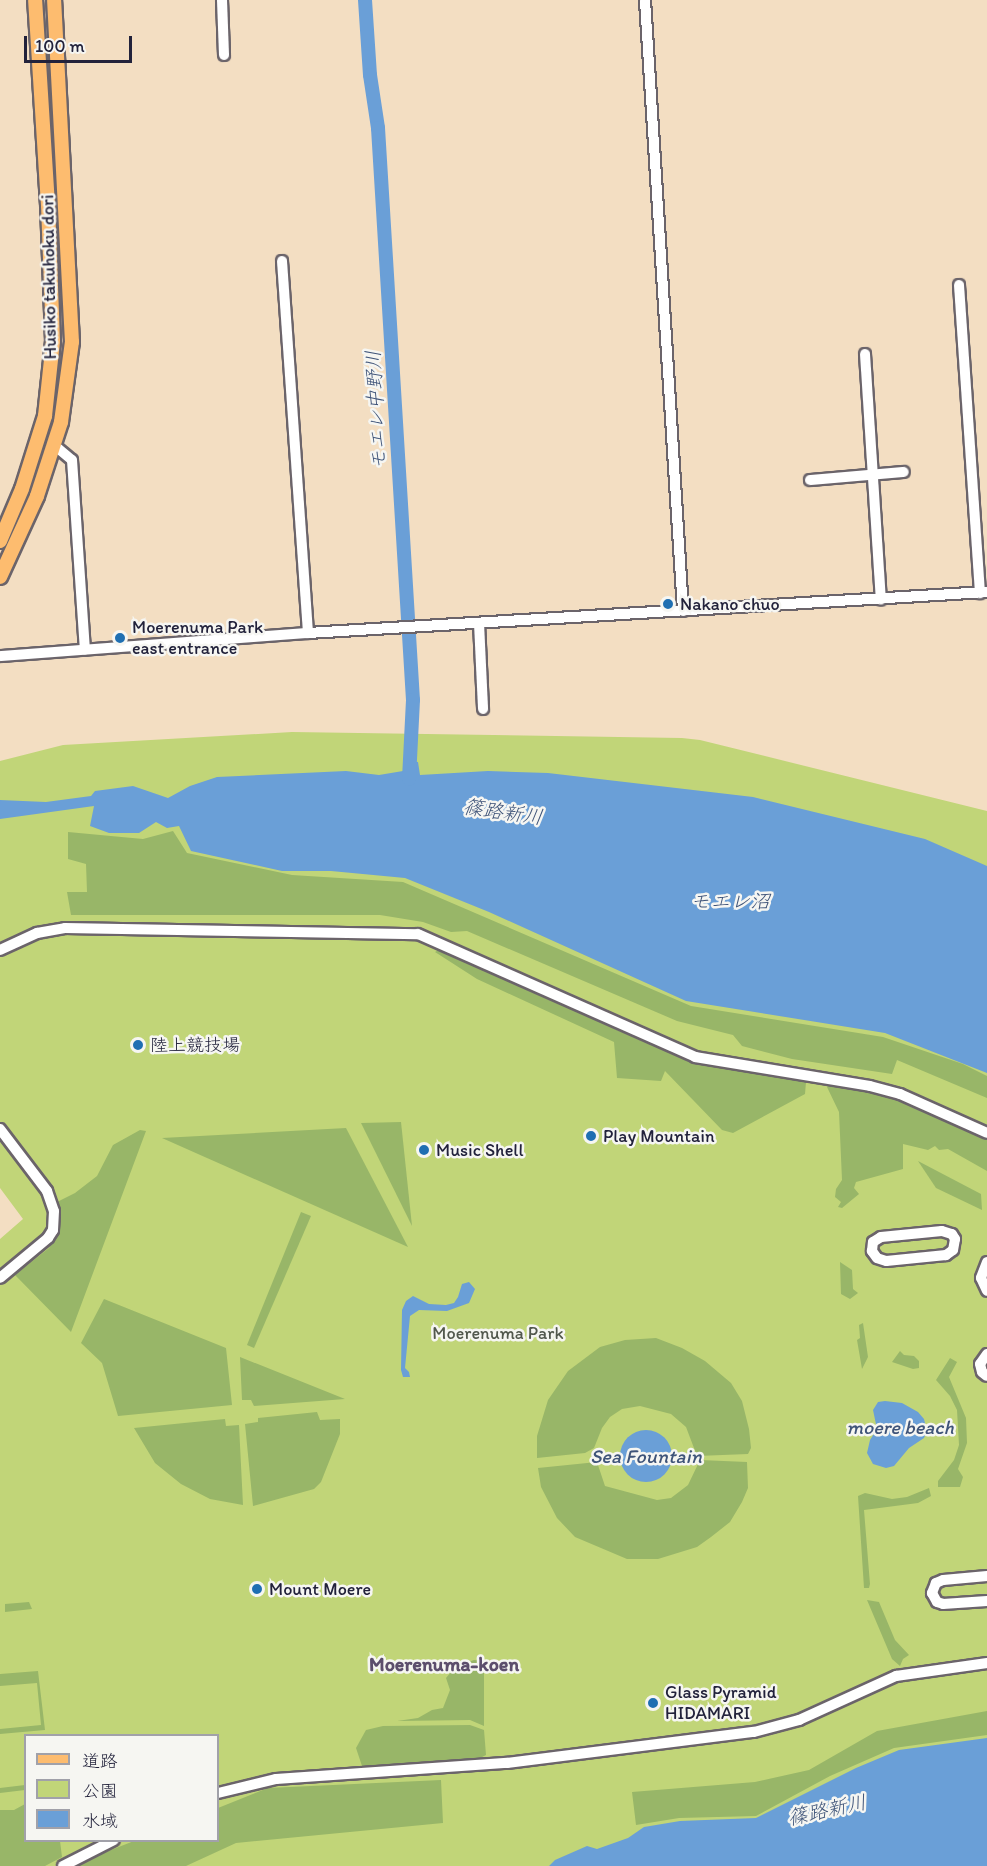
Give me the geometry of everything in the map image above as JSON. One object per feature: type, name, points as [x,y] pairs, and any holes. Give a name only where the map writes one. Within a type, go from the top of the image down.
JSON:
[{"type":"main road","name":"Husiko takuhoku dori","points":[[0,541],[22,489],[45,416],[53,341],[48,205],[35,0]]},
{"type":"main road","name":"Husiko takuhoku dori","points":[[0,577],[37,496],[54,445],[61,422],[72,342],[54,0]]},
{"type":"street","points":[[222,0],[224,56]]},
{"type":"street","points":[[645,0],[683,611]]},
{"type":"street","points":[[282,261],[308,633]]},
{"type":"street","points":[[0,656],[308,633],[983,592],[959,285]]},
{"type":"street","points":[[865,354],[881,599]]},
{"type":"street","points":[[54,445],[72,460],[85,650]]},
{"type":"street","points":[[810,480],[904,472]]},
{"type":"street","points":[[478,623],[483,710]]},
{"type":"street","points":[[0,950],[31,935],[65,928],[418,934],[695,1057],[890,1091],[931,1106],[987,1132]]},
{"type":"street","points":[[0,1129],[47,1191],[54,1211],[53,1230],[48,1238],[0,1278]]},
{"type":"street","points":[[942,1231],[952,1234],[955,1239],[953,1250],[946,1256],[886,1261],[877,1258],[872,1251],[873,1242],[881,1237],[942,1231]]},
{"type":"street","points":[[987,1262],[981,1278],[987,1291]]},
{"type":"street","points":[[987,1354],[980,1364],[982,1372],[987,1376]]},
{"type":"street","points":[[987,1576],[943,1580],[936,1583],[932,1593],[937,1602],[942,1604],[987,1601]]},
{"type":"street","points":[[219,1793],[276,1779],[507,1763],[754,1732],[799,1720],[896,1676],[987,1663]]},
{"type":"street","points":[[63,1866],[110,1842]]},
{"type":"green space","name":"Moerenuma Park","points":[[292,732],[682,738],[700,740],[987,811],[987,1866],[0,1866],[0,1239],[23,1219],[0,1188],[0,761],[63,745]]},
{"type":"green space","points":[[173,831],[187,853],[292,875],[403,882],[691,1006],[883,1037],[963,1064],[987,1076],[987,1098],[897,1060],[892,1074],[792,1059],[742,1046],[733,1035],[677,1021],[467,931],[451,932],[423,922],[380,915],[71,915],[67,892],[87,892],[86,864],[68,859],[68,832],[143,839]]},
{"type":"green space","points":[[442,948],[619,1031],[689,1054],[702,1064],[806,1082],[805,1094],[733,1133],[722,1130],[665,1071],[661,1081],[617,1078],[614,1042],[477,979],[435,952]]},
{"type":"green space","points":[[829,1083],[911,1102],[987,1138],[987,1171],[948,1149],[939,1150],[935,1146],[928,1150],[903,1144],[903,1169],[856,1182],[854,1188],[859,1194],[842,1208],[838,1207],[841,1202],[835,1197],[836,1189],[842,1180],[839,1112],[827,1087]]},
{"type":"green space","points":[[401,1122],[412,1226],[361,1123]]},
{"type":"green space","points":[[346,1128],[408,1247],[162,1138]]},
{"type":"green space","points":[[140,1130],[146,1131],[71,1332],[15,1275],[49,1248],[56,1235],[59,1215],[57,1202],[75,1193],[97,1176],[113,1145]]},
{"type":"green space","points":[[918,1161],[981,1194],[982,1210],[936,1188]]},
{"type":"green space","points":[[301,1212],[311,1216],[254,1348],[247,1345]]},
{"type":"green space","points":[[840,1262],[852,1270],[853,1289],[858,1293],[850,1299],[841,1294]]},
{"type":"green space","points":[[104,1299],[226,1348],[232,1405],[118,1416],[102,1363],[81,1343]]},
{"type":"green space","points":[[863,1323],[868,1357],[862,1369],[857,1340],[860,1338],[859,1325]]},
{"type":"green space","points":[[656,1338],[682,1348],[705,1361],[731,1383],[742,1401],[749,1429],[751,1448],[748,1454],[697,1456],[686,1427],[671,1414],[640,1406],[622,1409],[610,1417],[602,1428],[594,1448],[585,1453],[537,1458],[537,1436],[548,1400],[568,1371],[600,1347],[625,1340]]},
{"type":"green space","points":[[900,1351],[904,1355],[914,1356],[919,1361],[919,1368],[913,1369],[892,1362]]},
{"type":"green space","points":[[240,1357],[345,1399],[254,1406],[251,1400],[242,1400]]},
{"type":"green space","points":[[950,1358],[957,1362],[949,1377],[966,1418],[967,1443],[958,1469],[963,1477],[960,1487],[938,1487],[938,1481],[954,1460],[959,1445],[957,1410],[950,1396],[936,1380]]},
{"type":"green space","points":[[317,1412],[320,1420],[340,1419],[340,1434],[321,1482],[314,1489],[253,1506],[245,1424],[258,1422],[258,1418]]},
{"type":"green space","points":[[225,1419],[226,1426],[239,1425],[243,1505],[210,1499],[181,1484],[155,1463],[134,1428]]},
{"type":"green space","points":[[700,1460],[747,1462],[748,1488],[730,1522],[711,1537],[697,1547],[658,1559],[627,1559],[575,1537],[557,1518],[541,1487],[538,1468],[597,1462],[605,1486],[657,1500],[671,1498],[688,1485]]},
{"type":"green space","points":[[929,1488],[931,1496],[918,1503],[864,1510],[870,1584],[869,1588],[864,1588],[858,1496],[865,1493],[892,1499],[907,1497]]},
{"type":"green space","points":[[867,1600],[879,1602],[895,1640],[909,1655],[903,1659],[900,1666],[892,1659]]},
{"type":"green space","points":[[29,1602],[32,1609],[5,1612],[5,1604]]},
{"type":"green space","points":[[474,1660],[484,1661],[484,1726],[470,1720],[397,1721],[418,1718],[432,1710],[443,1708],[450,1690],[446,1678],[456,1666]]},
{"type":"green space","points":[[38,1671],[45,1730],[0,1734],[0,1729],[41,1725],[37,1683],[0,1686],[0,1674]]},
{"type":"green space","points":[[987,1711],[987,1735],[894,1748],[830,1776],[756,1816],[679,1818],[636,1825],[632,1792],[755,1782],[809,1770],[877,1731]]},
{"type":"green space","points":[[470,1725],[484,1730],[486,1755],[480,1758],[362,1766],[356,1748],[366,1730],[383,1726]]},
{"type":"green space","points":[[441,1780],[443,1823],[236,1843],[186,1866],[70,1866],[131,1842],[219,1842],[219,1808],[268,1788]]},
{"type":"green space","points":[[24,1785],[24,1790],[0,1793],[0,1788]]},
{"type":"green space","points":[[24,1805],[24,1842],[60,1842],[62,1857],[45,1866],[0,1866],[0,1810],[14,1810]]},
{"type":"water","name":"モエレ沼","points":[[404,761],[418,762],[420,775],[488,771],[548,773],[753,797],[925,839],[987,866],[987,1073],[885,1033],[686,1001],[489,912],[405,878],[331,871],[282,871],[191,851],[179,826],[167,828],[156,822],[139,833],[109,833],[90,826],[94,806],[0,819],[0,800],[46,802],[91,796],[95,791],[133,786],[168,798],[190,786],[217,777],[346,771],[379,775],[403,771]]},
{"type":"water","points":[[469,1282],[475,1289],[469,1303],[447,1311],[419,1310],[410,1316],[405,1368],[410,1377],[403,1377],[401,1370],[402,1310],[406,1301],[413,1296],[429,1304],[454,1303],[462,1284]]},
{"type":"water","name":"moere beach","points":[[878,1402],[902,1403],[918,1412],[924,1419],[927,1431],[924,1438],[909,1448],[894,1466],[886,1468],[873,1464],[867,1453],[870,1440],[877,1429],[873,1410]]},
{"type":"water","name":"Sea Fountain","points":[[646,1430],[660,1434],[668,1442],[672,1456],[668,1470],[660,1478],[646,1482],[632,1478],[624,1470],[620,1456],[624,1442],[632,1434]]},
{"type":"water","name":"篠路新川","points":[[987,1738],[987,1866],[549,1866],[555,1860],[587,1846],[597,1849],[628,1838],[644,1827],[680,1821],[756,1818],[856,1768],[899,1750]]},
{"type":"waterway","name":"モエレ中野川","points":[[365,0],[370,75],[378,128],[413,700],[409,779]]},
{"type":"place","name":"Nakano chuo","points":[[668,604]]},
{"type":"place","name":"Moerenuma Park east entrance","points":[[120,638]]},
{"type":"place","name":"陸上競技場","points":[[138,1045]]},
{"type":"place","name":"Play Mountain","points":[[591,1136]]},
{"type":"place","name":"Music Shell","points":[[424,1150]]},
{"type":"place","name":"Mount Moere","points":[[257,1589]]},
{"type":"place","name":"Glass Pyramid HIDAMARI","points":[[653,1703]]},
{"type":"district","name":"Moerenuma-koen","points":[[444,1664]]}]
